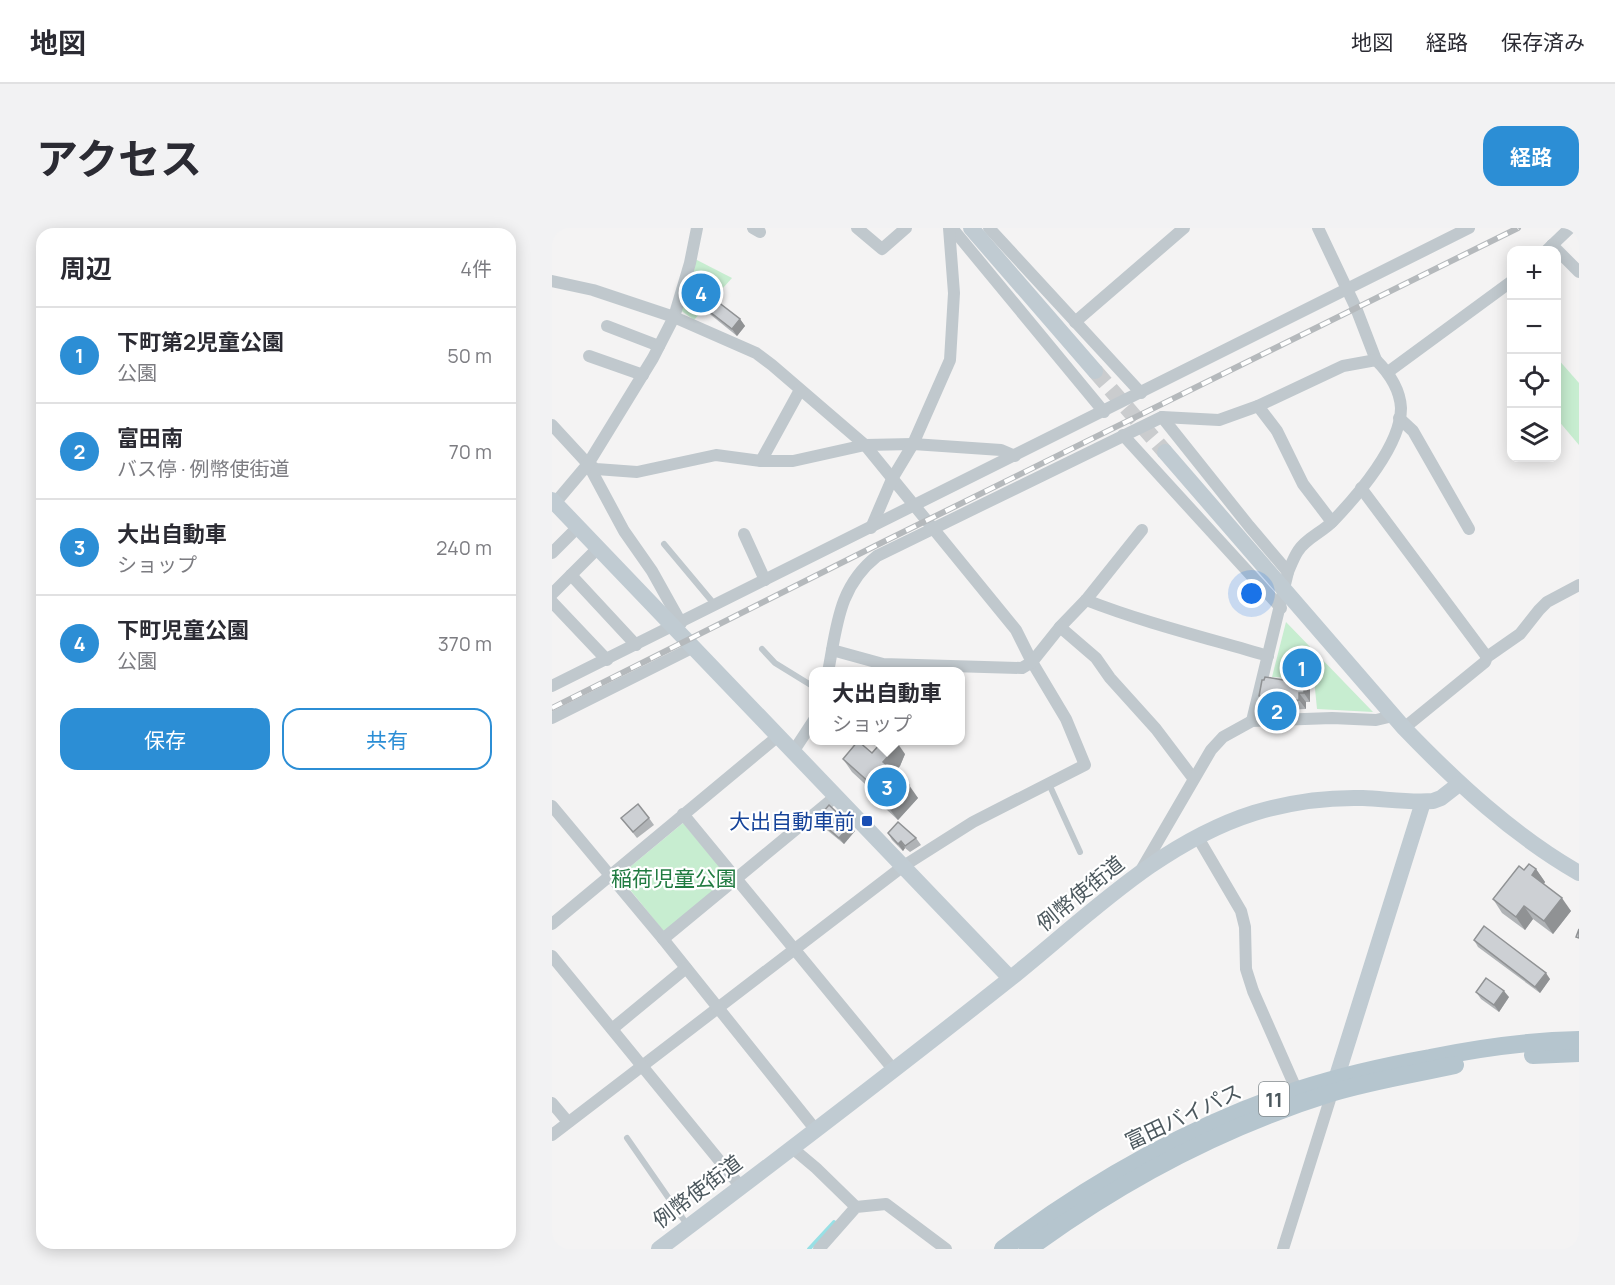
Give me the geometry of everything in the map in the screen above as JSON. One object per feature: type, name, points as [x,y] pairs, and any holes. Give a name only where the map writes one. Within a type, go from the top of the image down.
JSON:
[{"type":"main road","name":"富田バイパス","points":[[1028,1249],[1097,1201],[1176,1157],[1334,1086],[1383,1067],[1522,1043],[1579,1040]]},
{"type":"main road","name":"富田バイパス","points":[[1003,1249],[1124,1168],[1228,1117],[1297,1090],[1520,1055],[1579,1053]]},
{"type":"street","points":[[677,625],[553,501],[588,464],[644,375],[674,317],[690,263],[697,228]]},
{"type":"street","points":[[858,228],[882,249],[906,228]]},
{"type":"street","points":[[951,228],[1104,412]]},
{"type":"street","points":[[871,528],[892,479],[913,444],[950,360],[954,293],[951,228]]},
{"type":"street","points":[[971,228],[1095,371]]},
{"type":"street","points":[[989,228],[1141,393]]},
{"type":"street","points":[[1075,322],[1184,228]]},
{"type":"street","points":[[1252,721],[1288,572],[1298,550],[1332,522],[1384,460],[1401,408],[1398,391],[1388,372],[1376,360],[1348,290],[1318,228]]},
{"type":"street","points":[[552,686],[1469,228]]},
{"type":"street","points":[[1551,246],[1570,228]]},
{"type":"street","points":[[1561,258],[1579,272]]},
{"type":"street","points":[[552,281],[592,290],[674,317],[756,353],[865,445],[1016,630],[1066,719],[1085,765],[973,822],[902,867],[552,1135]]},
{"type":"street","points":[[1388,372],[1507,284]]},
{"type":"street","points":[[607,326],[659,346]]},
{"type":"street","points":[[589,356],[644,375]]},
{"type":"street","points":[[829,667],[843,599],[852,581],[877,555],[1162,417],[1219,420],[1258,406],[1343,366],[1376,360]]},
{"type":"street","points":[[761,461],[800,390]]},
{"type":"street","points":[[1258,406],[1277,431],[1304,484],[1332,522]]},
{"type":"street","points":[[1162,417],[1288,572]]},
{"type":"street","points":[[1399,418],[1413,430],[1469,529]]},
{"type":"street","points":[[552,425],[588,464],[624,531],[652,571],[677,625],[692,648],[1010,978]]},
{"type":"street","points":[[1123,435],[1281,608]]},
{"type":"street","points":[[588,464],[597,469],[637,472],[716,455],[761,461],[793,461],[865,445],[913,444],[1001,450],[1015,456]]},
{"type":"street","points":[[1165,452],[1398,722],[1459,784],[1518,832],[1577,867]]},
{"type":"street","points":[[1361,488],[1487,657]]},
{"type":"street","points":[[552,553],[578,527]]},
{"type":"street","points":[[965,668],[1022,668],[1032,662],[1142,530]]},
{"type":"street","points":[[744,534],[765,580]]},
{"type":"street","points":[[552,594],[598,548]]},
{"type":"street","points":[[571,575],[636,645]]},
{"type":"street","points":[[1140,873],[1193,778],[1211,750],[1223,737],[1252,721],[1332,718],[1398,722],[1485,663],[1487,657],[1520,634],[1547,602],[1579,585]]},
{"type":"street","points":[[1086,600],[1124,615],[1136,616],[1148,622],[1268,656]]},
{"type":"street","points":[[552,602],[607,660]]},
{"type":"street","points":[[1060,627],[1096,658],[1110,678],[1156,729],[1193,778]]},
{"type":"street","points":[[552,718],[692,648]]},
{"type":"street","points":[[832,650],[883,664],[918,667]]},
{"type":"street","points":[[793,752],[809,726]]},
{"type":"street","points":[[552,924],[777,737]]},
{"type":"street","name":"例幣使街道","points":[[668,1246],[688,1227],[1010,978],[1140,873],[1197,836],[1253,813],[1306,800],[1363,798],[1423,802],[1441,798],[1459,784]]},
{"type":"street","points":[[663,939],[835,797]]},
{"type":"street","points":[[1283,1249],[1423,802]]},
{"type":"street","points":[[552,806],[663,939],[815,1130]]},
{"type":"street","points":[[683,814],[893,1068]]},
{"type":"street","points":[[1197,836],[1241,911],[1245,927],[1246,969],[1253,991],[1297,1090]]},
{"type":"street","points":[[552,956],[741,1187]]},
{"type":"street","points":[[612,1029],[686,968]]},
{"type":"street","points":[[552,1103],[568,1122]]},
{"type":"street","points":[[791,1147],[856,1207]]},
{"type":"street","points":[[819,1249],[856,1207],[886,1204],[946,1249]]},
{"type":"lane","points":[[664,544],[715,606]]},
{"type":"lane","points":[[762,649],[775,663],[809,684]]},
{"type":"lane","points":[[1049,784],[1080,852]]},
{"type":"lane","points":[[627,1137],[688,1227]]},
{"type":"green space","points":[[695,259],[732,278],[694,320],[679,309]]},
{"type":"green space","points":[[1561,363],[1579,383],[1579,445],[1561,424]]},
{"type":"green space","points":[[1286,622],[1373,712],[1317,709],[1314,679],[1272,677]]},
{"type":"green space","name":"稲荷児童公園","points":[[683,823],[730,879],[665,933],[619,876]]},
{"type":"building","points":[[709,295],[740,319],[732,329],[701,305]]},
{"type":"building","points":[[1293,673],[1304,673],[1304,693],[1299,693],[1299,700],[1277,701],[1277,699],[1259,696],[1262,680],[1265,677],[1284,680],[1284,677],[1293,677]]},
{"type":"building","points":[[855,745],[863,745],[872,753],[879,745],[894,745],[883,762],[909,785],[888,807],[877,796],[880,792],[843,759]]},
{"type":"building","points":[[638,804],[649,818],[633,832],[621,818]]},
{"type":"building","points":[[829,805],[850,825],[839,838],[817,819]]},
{"type":"building","points":[[898,822],[916,838],[905,846],[901,841],[898,844],[888,833]]},
{"type":"building","points":[[1529,864],[1536,869],[1532,875],[1562,898],[1544,921],[1524,906],[1516,917],[1493,899],[1519,866],[1524,870]]},
{"type":"building","points":[[1484,926],[1546,973],[1535,987],[1474,940]]},
{"type":"building","points":[[1486,978],[1504,991],[1494,1005],[1476,992]]},
{"type":"waterway","points":[[809,1249],[834,1222]]},
{"type":"tunnel","points":[[1095,371],[1165,452]]},
{"type":"railway","points":[[552,708],[1518,228]]},
{"type":"place","name":"下町児童公園","points":[[701,293]]},
{"type":"place","name":"下町第2児童公園","points":[[1302,668]]},
{"type":"place","name":"富田南","points":[[1277,711]]},
{"type":"place","name":"大出自動車","points":[[887,787]]},
{"type":"place","name":"大出自動車前","points":[[867,821]]}]
